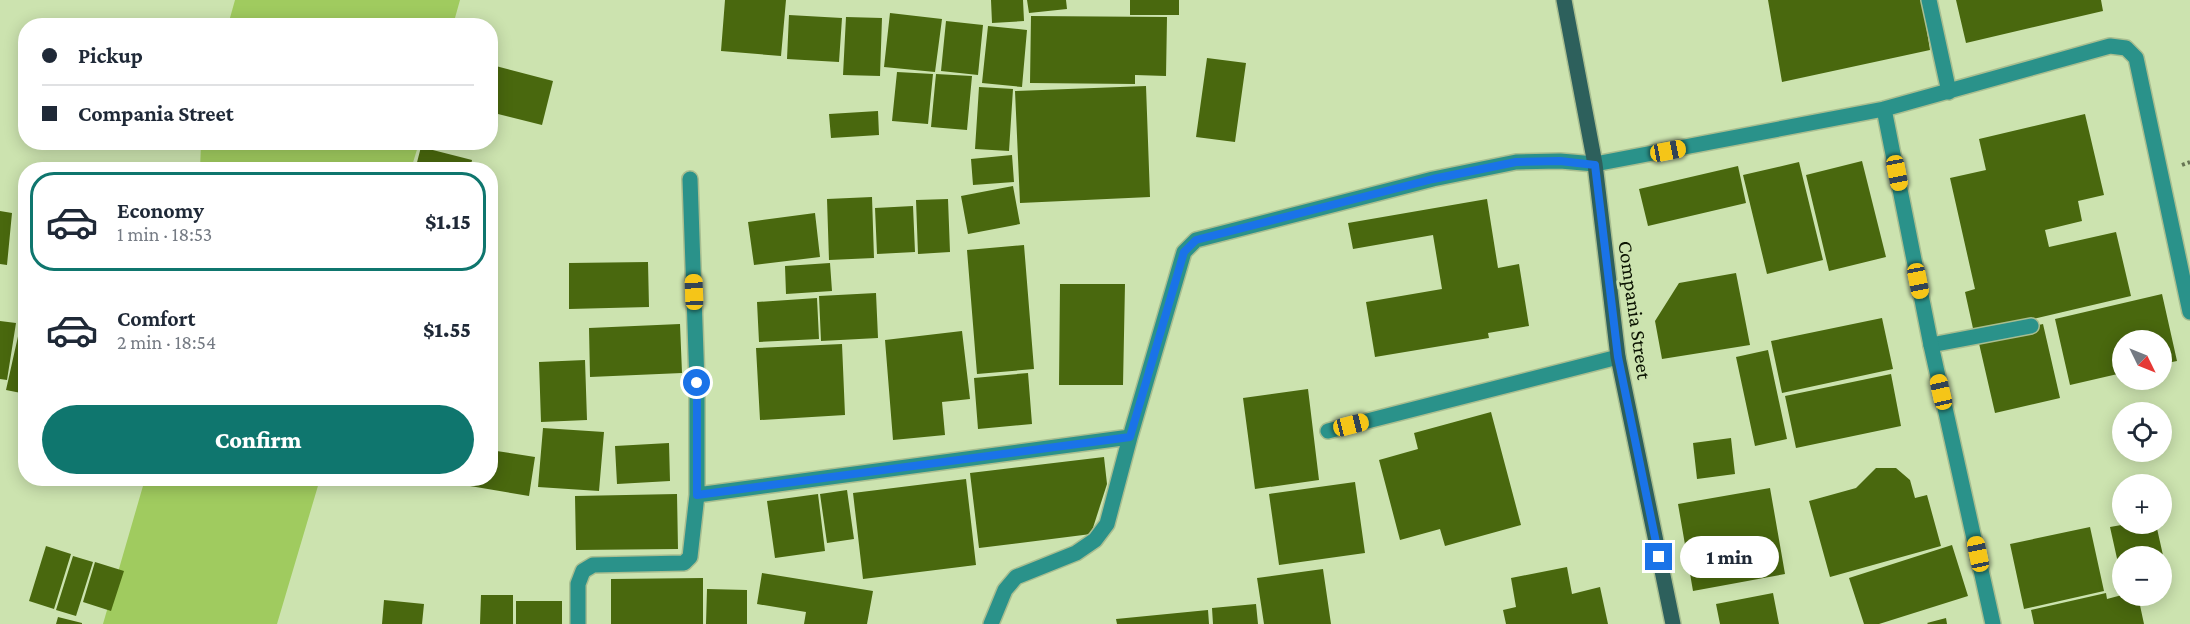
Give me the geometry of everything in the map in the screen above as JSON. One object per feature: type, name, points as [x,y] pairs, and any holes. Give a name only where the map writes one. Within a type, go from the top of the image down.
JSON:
[{"type":"street","name":"Compania Street","points":[[1564,0],[1595,165],[1618,357],[1672,624]]},
{"type":"street","points":[[1929,0],[1949,92]]},
{"type":"street","points":[[991,624],[1005,590],[1016,577],[1077,553],[1095,540],[1107,524],[1184,252],[1196,240],[1433,179],[1516,162],[1560,161],[1595,165],[1884,109],[2110,46],[2126,48],[2136,58],[2190,312]]},
{"type":"street","points":[[1884,109],[1931,345],[1993,624]]},
{"type":"street","points":[[578,624],[578,584],[584,571],[593,565],[684,563],[690,557],[697,495],[697,383],[690,179]]},
{"type":"street","points":[[1931,345],[2031,326]]},
{"type":"street","points":[[1328,431],[1618,357]]},
{"type":"street","points":[[697,495],[1130,437]]},
{"type":"shaded area","points":[[235,0],[460,0],[455,18],[230,18]]},
{"type":"shaded area","points":[[201,150],[417,150],[413,162],[200,162]]},
{"type":"shaded area","points":[[143,486],[318,486],[277,624],[103,624]]},
{"type":"building","points":[[725,0],[786,0],[781,56],[721,51]]},
{"type":"building","points":[[991,0],[1023,0],[1024,21],[992,23]]},
{"type":"building","points":[[1027,0],[1066,0],[1067,9],[1029,13]]},
{"type":"building","points":[[1130,0],[1179,0],[1179,15],[1130,15]]},
{"type":"building","points":[[1768,0],[1922,0],[1930,50],[1782,82]]},
{"type":"building","points":[[1956,0],[2101,0],[2103,11],[1966,43]]},
{"type":"building","points":[[890,13],[942,19],[935,72],[884,67]]},
{"type":"building","points":[[789,15],[842,18],[839,62],[787,59]]},
{"type":"building","points":[[1031,16],[1167,17],[1166,76],[1135,75],[1135,84],[1030,83]]},
{"type":"building","points":[[846,17],[882,18],[880,76],[843,75]]},
{"type":"building","points":[[946,21],[983,25],[978,75],[941,71]]},
{"type":"building","points":[[988,26],[1027,30],[1022,87],[982,83]]},
{"type":"building","points":[[1207,58],[1246,63],[1235,142],[1196,137]]},
{"type":"building","points":[[498,67],[553,81],[542,125],[498,114]]},
{"type":"building","points":[[897,72],[933,74],[928,124],[892,121]]},
{"type":"building","points":[[936,74],[972,76],[967,130],[931,127]]},
{"type":"building","points":[[1146,86],[1150,197],[1020,203],[1015,91]]},
{"type":"building","points":[[979,87],[1013,89],[1009,151],[975,149]]},
{"type":"building","points":[[878,111],[879,135],[831,138],[829,114]]},
{"type":"building","points":[[2085,114],[2104,195],[2078,201],[2082,221],[2045,230],[2049,247],[2116,232],[2131,296],[1974,333],[1965,292],[1975,289],[1950,178],[1986,170],[1979,139]]},
{"type":"building","points":[[420,150],[433,150],[472,160],[472,162],[417,162]]},
{"type":"building","points":[[1012,155],[1014,182],[973,185],[971,159]]},
{"type":"building","points":[[1862,161],[1886,257],[1829,271],[1806,175]]},
{"type":"building","points":[[1799,162],[1823,260],[1767,274],[1743,175]]},
{"type":"building","points":[[1738,166],[1746,203],[1648,226],[1639,189]]},
{"type":"building","points":[[1013,186],[1020,224],[968,234],[961,196]]},
{"type":"building","points":[[872,197],[874,258],[829,260],[827,199]]},
{"type":"building","points":[[948,199],[950,252],[918,254],[916,200]]},
{"type":"building","points":[[1487,199],[1498,268],[1519,264],[1529,326],[1488,333],[1489,338],[1375,357],[1366,302],[1442,289],[1433,235],[1353,249],[1348,223]]},
{"type":"building","points":[[913,206],[915,252],[877,254],[875,208]]},
{"type":"building","points":[[0,211],[12,213],[7,265],[0,264]]},
{"type":"building","points":[[815,213],[820,257],[754,265],[748,222]]},
{"type":"building","points":[[1024,245],[1034,369],[977,374],[967,250]]},
{"type":"building","points":[[648,262],[649,307],[569,309],[569,263]]},
{"type":"building","points":[[830,263],[832,291],[786,294],[785,266]]},
{"type":"building","points":[[1736,273],[1750,345],[1662,359],[1655,321],[1679,283]]},
{"type":"building","points":[[1060,284],[1125,284],[1123,385],[1059,385]]},
{"type":"building","points":[[876,293],[878,338],[821,341],[819,296]]},
{"type":"building","points":[[2162,294],[2170,330],[2112,330],[2112,375],[2070,385],[2055,319]]},
{"type":"building","points":[[817,298],[819,339],[759,342],[757,302]]},
{"type":"building","points":[[1882,318],[1893,369],[1782,393],[1771,341]]},
{"type":"building","points":[[0,321],[16,323],[7,380],[0,379]]},
{"type":"building","points":[[680,324],[682,373],[590,377],[589,328]]},
{"type":"building","points":[[2043,324],[2060,398],[1995,413],[1978,339]]},
{"type":"building","points":[[962,331],[970,399],[942,402],[945,435],[893,440],[885,340]]},
{"type":"building","points":[[18,336],[18,392],[6,390]]},
{"type":"building","points":[[2172,339],[2177,361],[2172,362]]},
{"type":"building","points":[[842,344],[845,415],[760,420],[756,348]]},
{"type":"building","points":[[1768,350],[1787,439],[1755,446],[1736,357]]},
{"type":"building","points":[[585,360],[587,420],[541,422],[539,362]]},
{"type":"building","points":[[1028,373],[1032,424],[978,429],[974,378]]},
{"type":"building","points":[[1891,374],[1901,426],[1796,448],[1785,396]]},
{"type":"building","points":[[1308,389],[1319,480],[1255,489],[1243,398]]},
{"type":"building","points":[[1491,412],[1521,525],[1445,546],[1440,529],[1400,540],[1379,460],[1418,449],[1414,433]]},
{"type":"building","points":[[543,428],[604,432],[599,491],[538,487]]},
{"type":"building","points":[[1731,438],[1735,474],[1697,479],[1693,443]]},
{"type":"building","points":[[669,443],[670,481],[617,484],[615,446]]},
{"type":"building","points":[[498,451],[535,457],[529,496],[470,486],[498,486]]},
{"type":"building","points":[[1104,457],[1107,484],[1091,534],[979,548],[970,473]]},
{"type":"building","points":[[1876,468],[1896,468],[1910,480],[1915,498],[1927,495],[1941,546],[1830,577],[1809,501],[1856,488]]},
{"type":"building","points":[[966,479],[976,565],[863,579],[853,493]]},
{"type":"building","points":[[1355,482],[1365,553],[1279,565],[1269,494]]},
{"type":"building","points":[[1770,488],[1785,574],[1693,591],[1678,504]]},
{"type":"building","points":[[847,490],[854,539],[827,543],[820,494]]},
{"type":"building","points":[[677,494],[678,549],[576,550],[575,496]]},
{"type":"building","points":[[818,494],[825,551],[775,558],[767,501]]},
{"type":"building","points":[[2090,527],[2104,591],[2024,609],[2010,544]]},
{"type":"building","points":[[2110,527],[2112,527],[2112,534],[2158,534],[2161,546],[2114,546]]},
{"type":"building","points":[[1952,545],[1968,596],[1879,624],[1864,624],[1849,578]]},
{"type":"building","points":[[46,546],[71,554],[54,609],[29,601]]},
{"type":"building","points":[[73,556],[93,562],[76,616],[56,610]]},
{"type":"building","points":[[95,562],[124,571],[111,611],[83,602]]},
{"type":"building","points":[[1567,567],[1572,594],[1600,587],[1608,624],[1506,624],[1503,610],[1516,607],[1511,578]]},
{"type":"building","points":[[1323,569],[1331,624],[1264,624],[1257,578]]},
{"type":"building","points":[[762,573],[873,591],[867,624],[804,624],[806,612],[757,604]]},
{"type":"building","points":[[703,578],[703,624],[611,624],[611,579]]},
{"type":"building","points":[[707,589],[747,590],[747,624],[706,624]]},
{"type":"building","points":[[1773,593],[1779,624],[1720,624],[1716,604]]},
{"type":"building","points":[[2106,593],[2107,599],[2112,598],[2112,606],[2140,606],[2144,624],[2034,624],[2031,610]]},
{"type":"building","points":[[481,595],[513,595],[513,624],[480,624]]},
{"type":"building","points":[[384,600],[424,604],[422,624],[382,624]]},
{"type":"building","points":[[516,601],[562,601],[562,624],[516,624]]},
{"type":"building","points":[[1256,604],[1258,624],[1213,624],[1212,608]]},
{"type":"building","points":[[1208,610],[1209,624],[1117,624],[1116,619]]},
{"type":"building","points":[[58,617],[82,623],[82,624],[56,624]]},
{"type":"building","points":[[1946,618],[1947,624],[1927,623]]},
{"type":"route","points":[[697,383],[697,495],[1130,437],[1184,252],[1196,240],[1433,179],[1516,162],[1560,161],[1595,165],[1618,357],[1659,557]]}]
